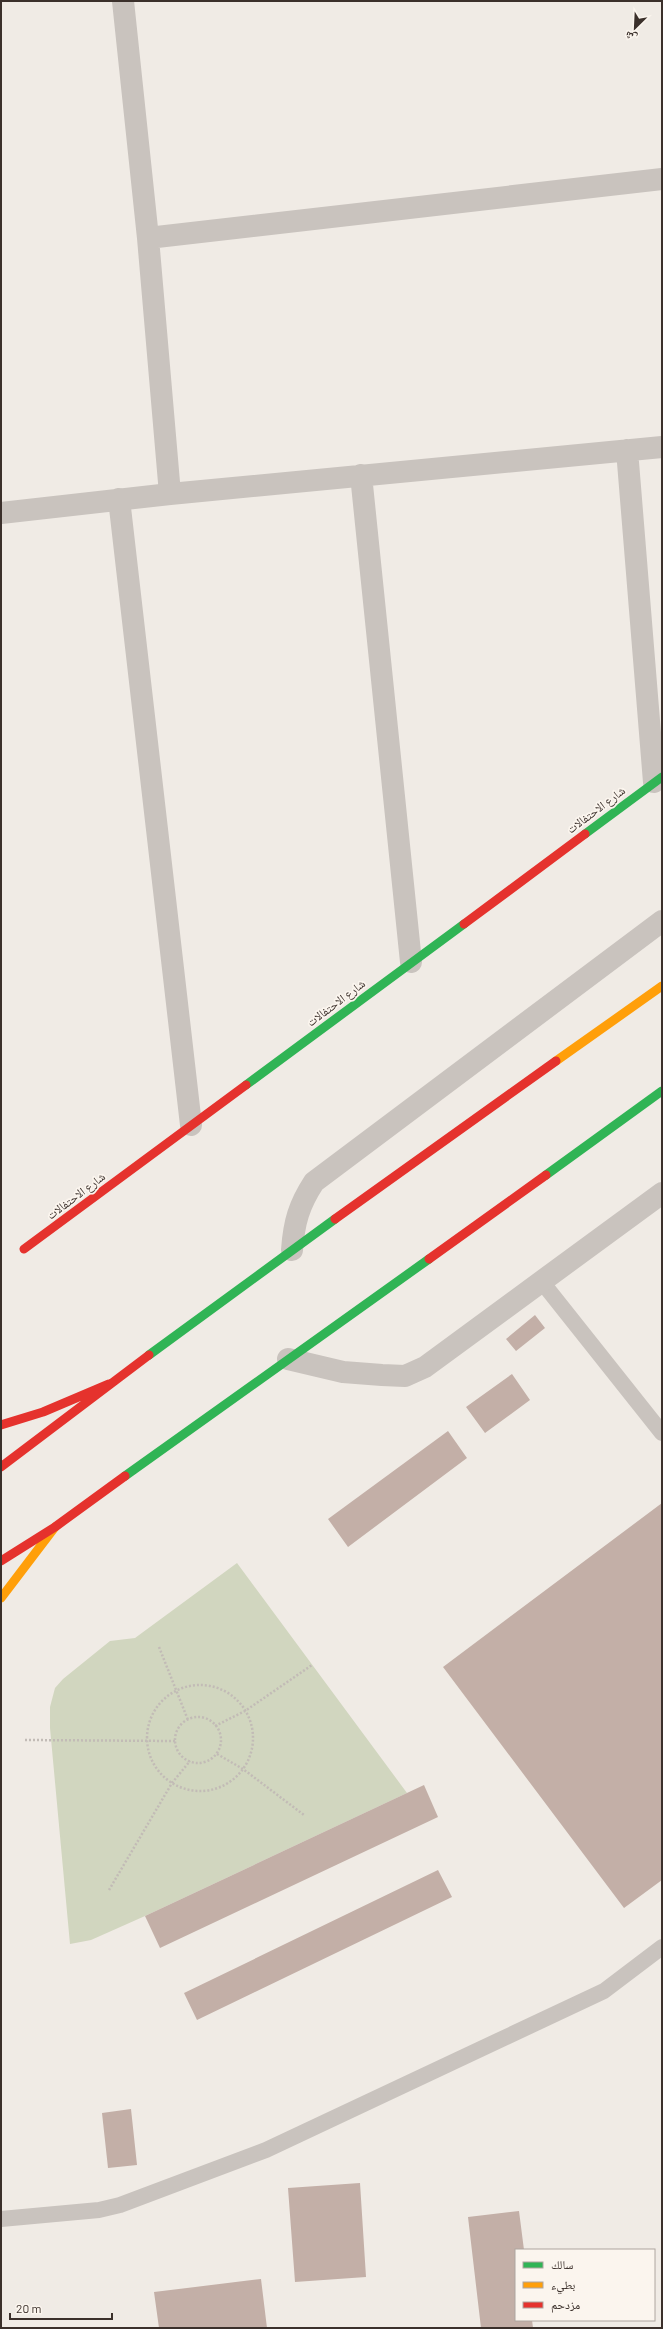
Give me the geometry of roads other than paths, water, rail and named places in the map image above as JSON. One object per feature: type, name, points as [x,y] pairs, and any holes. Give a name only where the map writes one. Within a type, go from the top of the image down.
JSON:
[{"type":"main road","name":"شارع الاحتفالات","points":[[24,1249],[658,780]]},
{"type":"main road","points":[[1,1467],[109,1384],[292,1250],[662,986]]},
{"type":"main road","points":[[1,1561],[55,1527],[662,1091]]},
{"type":"main road","points":[[1,1425],[43,1412],[109,1384]]},
{"type":"main road","points":[[1,1598],[55,1527]]},
{"type":"street","points":[[123,1],[148,238],[170,494]]},
{"type":"street","points":[[148,238],[662,179]]},
{"type":"street","points":[[1,513],[119,499],[662,447]]},
{"type":"street","points":[[627,450],[658,780]]},
{"type":"street","points":[[361,475],[411,962]]},
{"type":"street","points":[[119,499],[191,1125]]},
{"type":"street","points":[[292,1250],[293,1232],[301,1203],[314,1182],[662,921]]},
{"type":"street","points":[[288,1359],[343,1372],[404,1376],[425,1367],[662,1193]]},
{"type":"lane","points":[[542,1282],[662,1433]]},
{"type":"lane","points":[[1,2219],[99,2210],[120,2205],[266,2150],[604,1991],[662,1946]]}]
